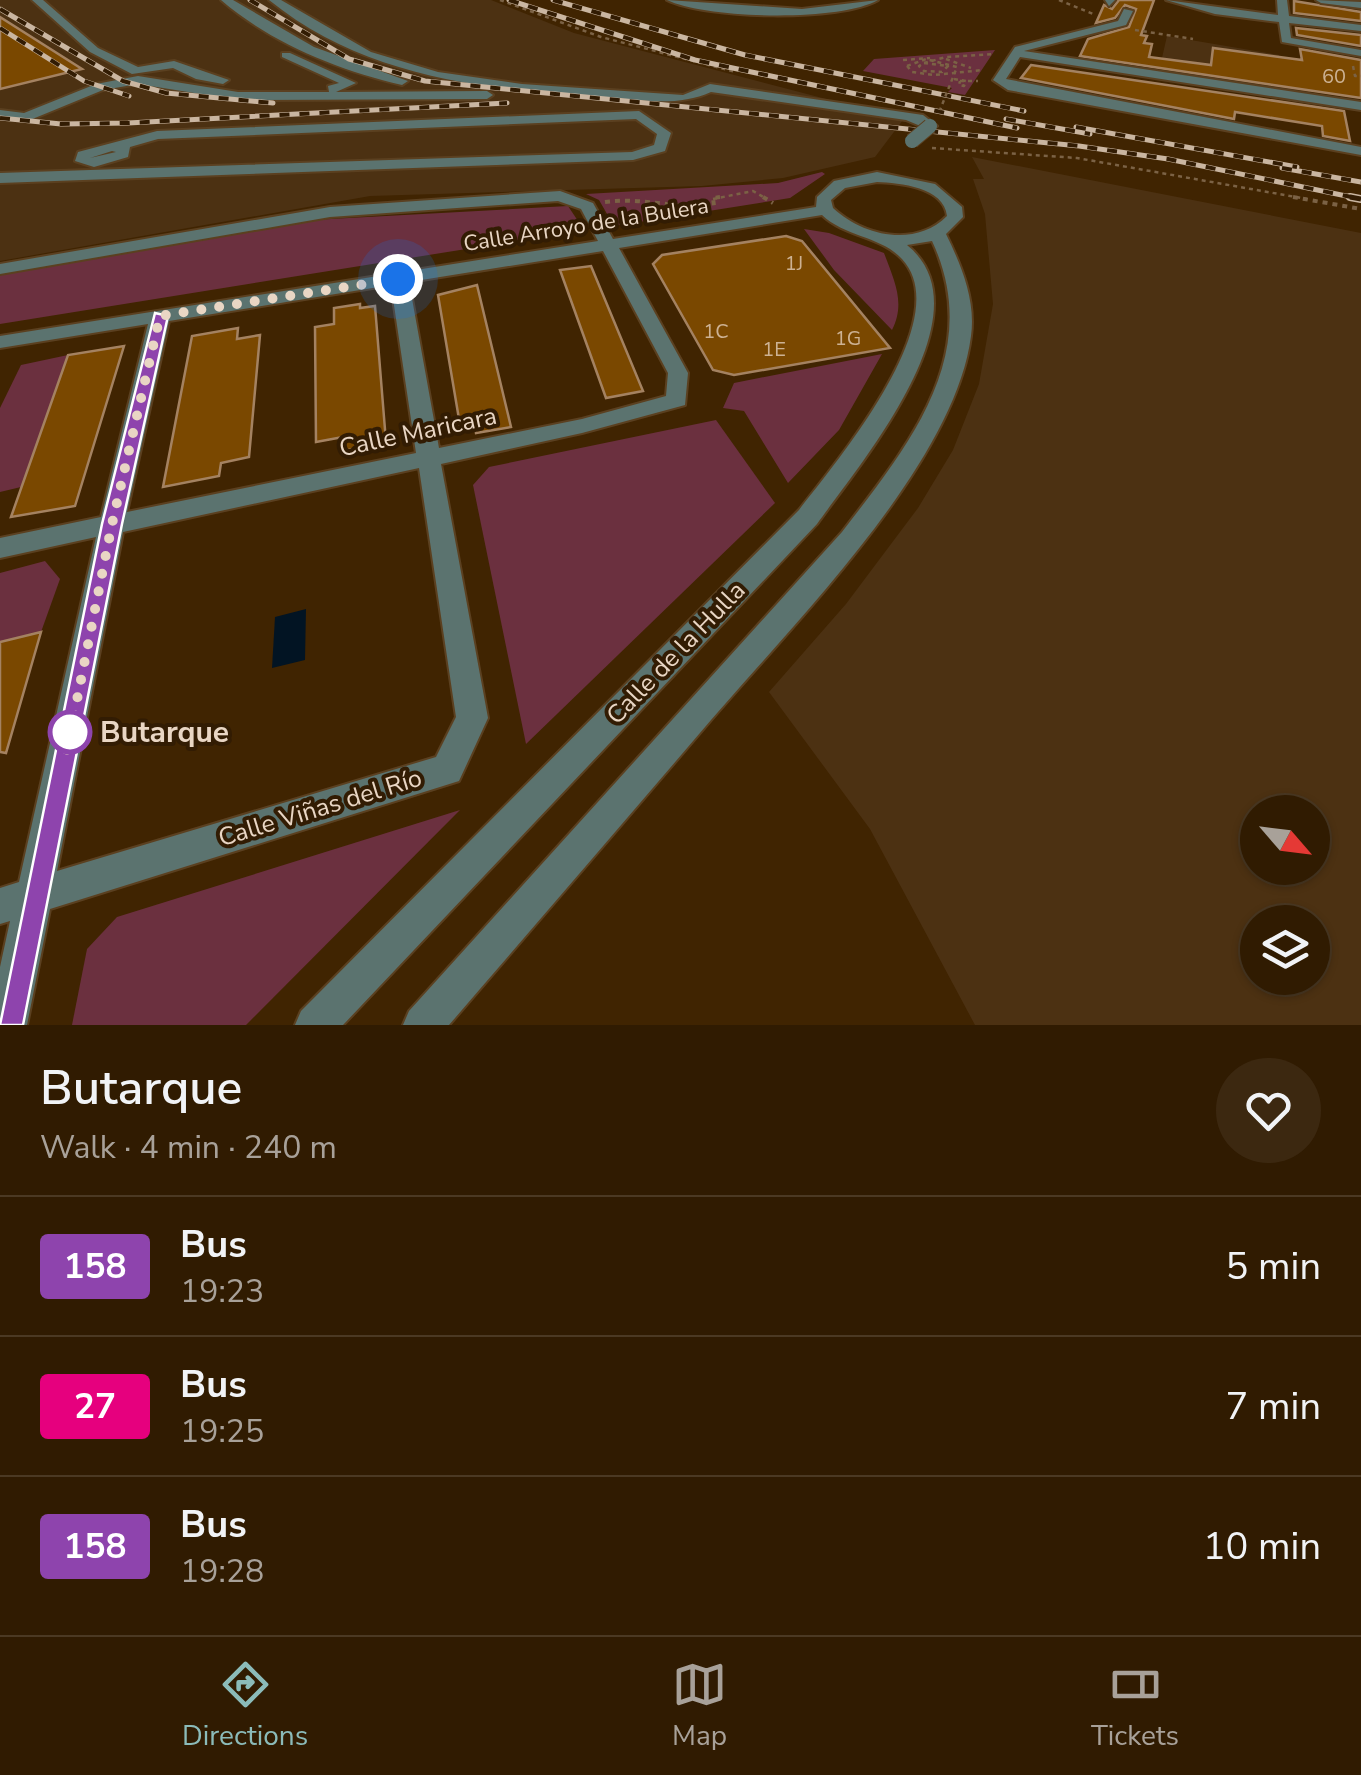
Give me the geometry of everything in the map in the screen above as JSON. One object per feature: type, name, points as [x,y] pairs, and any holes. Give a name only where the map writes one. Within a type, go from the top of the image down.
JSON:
[{"type":"street","points":[[37,0],[94,50],[136,70],[174,64],[200,76],[244,86]]},
{"type":"street","points":[[226,0],[286,40],[340,64],[377,76],[452,90],[448,95]]},
{"type":"street","points":[[274,0],[368,54],[406,68],[466,80],[685,99],[710,88],[935,119]]},
{"type":"street","points":[[672,0],[762,10],[820,10],[873,0]]},
{"type":"street","points":[[1171,0],[1215,13],[1361,16]]},
{"type":"street","points":[[1321,0],[1361,4]]},
{"type":"street","points":[[1284,14],[1361,28]]},
{"type":"street","points":[[1284,14],[1361,40]]},
{"type":"street","points":[[1284,14],[1286,40],[1359,64]]},
{"type":"street","points":[[1128,18],[1019,49],[998,80],[1008,86],[1361,150]]},
{"type":"street","points":[[1016,53],[1361,106]]},
{"type":"street","points":[[188,90],[244,86],[310,90],[342,88],[350,83],[286,55]]},
{"type":"street","points":[[0,130],[24,117],[138,80],[238,96],[504,95],[539,86]]},
{"type":"street","points":[[0,114],[24,117]]},
{"type":"street","points":[[0,164],[83,158],[95,149],[157,135],[639,115],[664,133],[660,148],[633,156],[0,178]]},
{"type":"street","points":[[912,142],[935,119]]},
{"type":"street","points":[[877,177],[908,180],[934,190],[954,207],[955,217],[950,226],[938,233],[885,238],[846,228],[824,210],[823,200],[840,183],[877,177]]},
{"type":"street","points":[[0,268],[330,212],[560,196],[588,206],[610,245]]},
{"type":"street","name":"Calle Arroyo de la Bulera","points":[[0,342],[824,210]]},
{"type":"street","name":"Calle de la Hulla","points":[[423,1025],[851,538],[916,452],[952,372],[962,334],[961,302],[952,264],[938,233]]},
{"type":"street","name":"Calle de la Hulla","points":[[315,1025],[808,517],[871,433],[913,354],[923,323],[924,299],[915,263],[885,238]]},
{"type":"street","name":"Calle Maricara","points":[[0,548],[582,426],[676,400],[678,373],[610,245]]},
{"type":"street","name":"Calle Viñas del Río","points":[[0,906],[447,770],[472,718],[398,279]]},
{"type":"street","points":[[8,1025],[112,524],[160,316]]},
{"type":"path","points":[[500,0],[602,37],[739,73]]},
{"type":"path","points":[[1059,0],[1094,14]]},
{"type":"path","points":[[1128,18],[1136,31],[1194,38]]},
{"type":"path","points":[[903,60],[998,54]]},
{"type":"path","points":[[921,64],[940,58],[985,71]]},
{"type":"path","points":[[935,119],[954,79],[957,66],[916,60],[907,66],[912,72],[936,77],[953,76],[972,68]]},
{"type":"path","points":[[921,64],[940,64],[950,69],[924,71],[921,64]]},
{"type":"path","points":[[954,79],[966,81],[964,86],[959,85],[960,81],[978,81]]},
{"type":"path","points":[[928,148],[1096,161],[1361,209]]},
{"type":"path","points":[[588,206],[622,198],[677,203],[694,210],[714,206],[713,198],[753,191],[776,206]]},
{"type":"shaded area","points":[[0,0],[491,0],[574,33],[830,100],[909,112],[875,157],[783,178],[702,186],[370,196],[0,261]]},
{"type":"shaded area","points":[[1167,36],[1305,63],[1310,93],[1159,71]]},
{"type":"shaded area","points":[[995,50],[965,95],[948,92],[952,88],[863,71],[874,59]]},
{"type":"shaded area","points":[[972,157],[1361,233],[1361,1025],[975,1025],[870,829],[769,692],[846,604],[918,508],[953,450],[979,384],[993,304],[985,214],[973,179],[984,179]]},
{"type":"shaded area","points":[[825,174],[790,198],[614,226],[599,200],[586,194],[778,183]]},
{"type":"shaded area","points":[[568,206],[584,230],[0,324],[0,275],[312,220]]},
{"type":"shaded area","points":[[804,229],[829,233],[884,253],[898,301],[892,330],[834,270]]},
{"type":"shaded area","points":[[882,354],[839,430],[788,483],[744,411],[723,408],[734,383]]},
{"type":"shaded area","points":[[68,355],[21,487],[0,492],[0,408],[21,365]]},
{"type":"shaded area","points":[[716,420],[775,503],[526,744],[473,485],[489,467]]},
{"type":"shaded area","points":[[45,561],[60,579],[41,632],[0,642],[0,573]]},
{"type":"shaded area","points":[[460,810],[246,1025],[72,1025],[87,949],[117,917]]},
{"type":"water","points":[[306,609],[305,660],[272,668],[275,617]]},
{"type":"building","points":[[1119,0],[1154,0],[1141,35],[1147,36],[1144,43],[1152,44],[1149,57],[1211,65],[1213,48],[1302,60],[1300,49],[1361,60],[1361,98],[1080,56],[1088,39],[1129,27],[1136,9],[1125,5],[1115,18],[1096,23],[1104,5],[1112,9]]},
{"type":"building","points":[[1294,1],[1361,12],[1361,21],[1294,13]]},
{"type":"building","points":[[0,17],[82,69],[0,89]]},
{"type":"building","points":[[1296,28],[1361,35],[1361,46],[1297,35]]},
{"type":"building","points":[[1031,65],[1344,111],[1350,141],[1323,136],[1322,126],[1235,112],[1234,119],[1021,78]]},
{"type":"building","points":[[786,236],[802,241],[890,348],[734,375],[713,370],[653,264],[662,255]]},
{"type":"building","points":[[591,266],[643,391],[606,398],[560,270]]},
{"type":"building","points":[[477,285],[511,427],[476,433],[474,422],[460,425],[438,295]]},
{"type":"building","points":[[360,304],[360,308],[375,306],[386,442],[344,451],[343,437],[316,442],[315,327],[334,324],[334,308]]},
{"type":"building","points":[[238,328],[237,339],[260,335],[249,457],[221,463],[219,476],[163,487],[192,336]]},
{"type":"building","points":[[124,346],[75,506],[11,517],[68,355]]},
{"type":"building","points":[[41,632],[6,753],[0,752],[0,642]]},
{"type":"railway","points":[[250,0],[349,59],[425,81],[1079,146],[1168,159],[1361,199],[1350,197]]},
{"type":"railway","points":[[509,0],[695,60],[1017,128]]},
{"type":"railway","points":[[553,0],[745,55],[1024,111]]},
{"type":"railway","points":[[0,9],[123,81],[166,93],[273,103]]},
{"type":"railway","points":[[0,28],[84,81],[129,96]]},
{"type":"railway","points":[[0,118],[61,124],[128,123],[507,103]]},
{"type":"railway","points":[[1006,119],[1090,134]]},
{"type":"railway","points":[[1076,127],[1297,167]]},
{"type":"railway","points":[[1282,168],[1361,182]]},
{"type":"bus line","name":"158","points":[[8,1025],[112,524],[160,316]]},
{"type":"place","name":"Butarque","points":[[70,732]]},
{"type":"route","points":[[70,732],[67,750],[112,524],[160,316],[398,279]]}]
